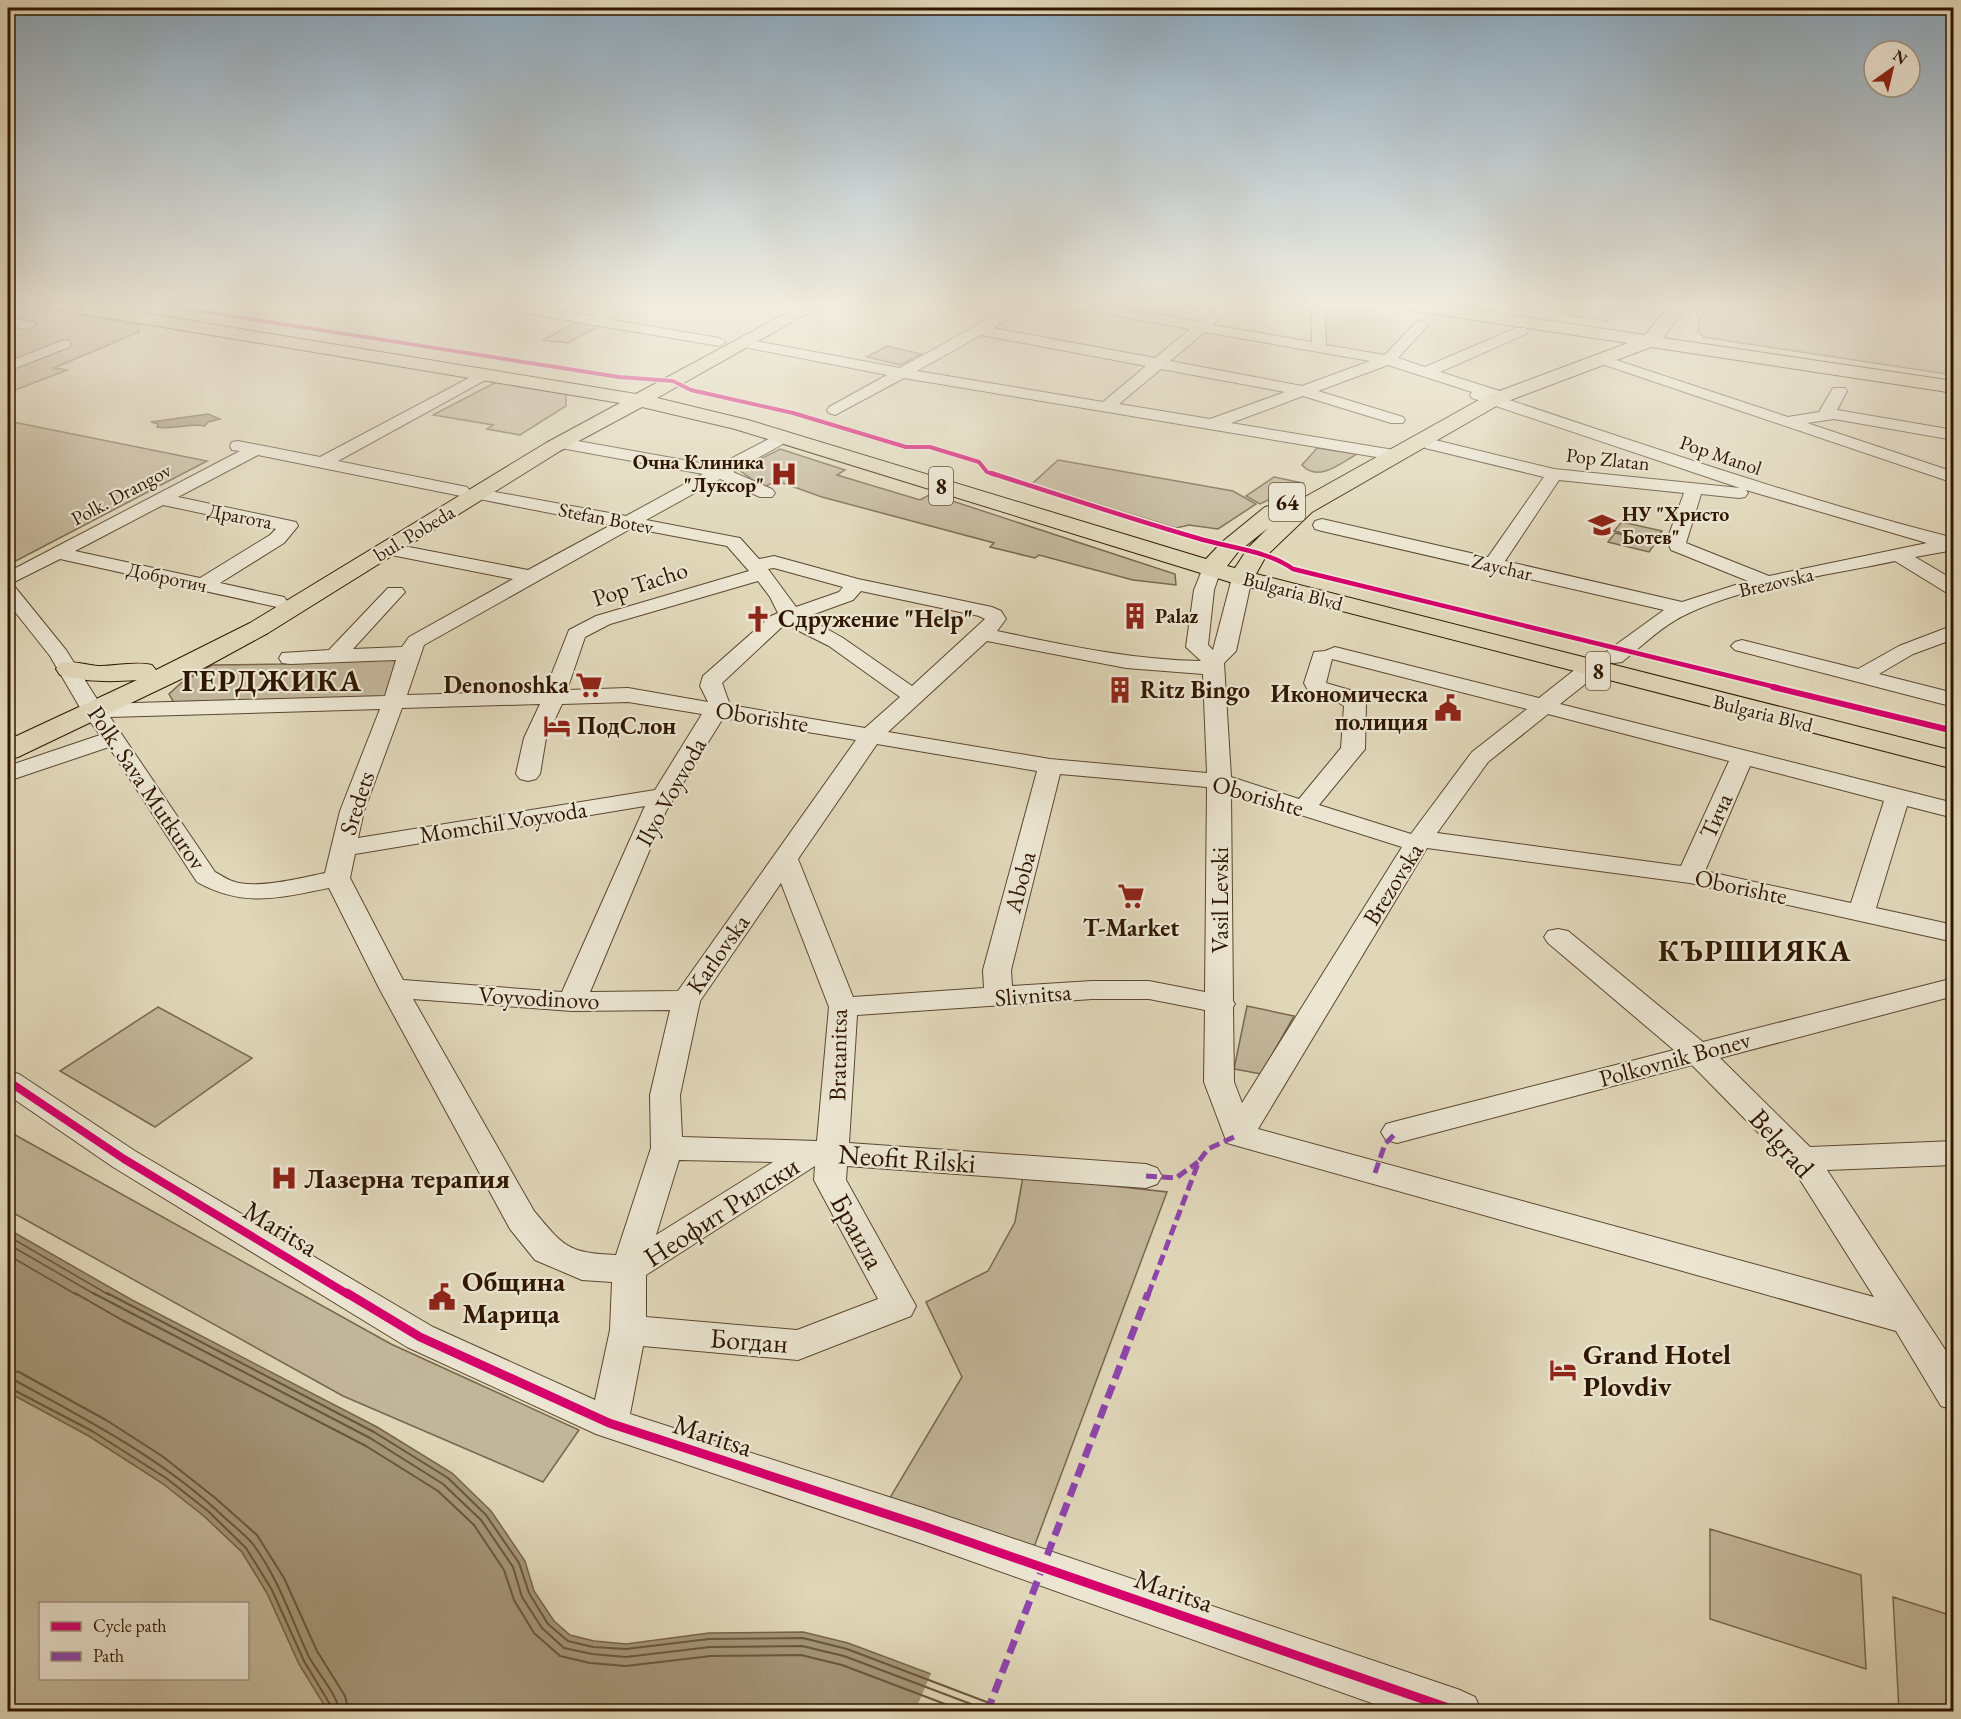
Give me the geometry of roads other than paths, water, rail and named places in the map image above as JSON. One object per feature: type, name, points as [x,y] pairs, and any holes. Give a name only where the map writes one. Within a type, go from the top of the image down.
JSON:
[{"type":"main road","name":"8","points":[[540,384],[612,396],[642,393],[754,417],[1215,563]]},
{"type":"main road","name":"Bulgaria Blvd","points":[[590,384],[642,393],[782,437],[1590,669],[1953,760]]},
{"type":"main road","name":"bul. Pobeda","points":[[151,675],[195,647],[561,443],[655,384]]},
{"type":"main road","name":"bul. Pobeda","points":[[642,393],[660,384]]},
{"type":"main road","name":"64","points":[[1215,563],[1281,505],[1385,454],[1490,396],[1518,384]]},
{"type":"main road","name":"64","points":[[1490,396],[1525,384]]},
{"type":"main road","points":[[1937,384],[1953,387]]},
{"type":"main road","name":"bul. Pobeda","points":[[8,751],[90,704],[259,628],[388,549],[597,403],[612,396]]},
{"type":"main road","name":"64","points":[[1246,572],[1256,553],[1291,517],[1385,454]]},
{"type":"main road","name":"8","points":[[1246,572],[1614,657],[1953,741]]},
{"type":"main road","points":[[69,669],[80,673],[103,675],[151,675]]},
{"type":"main road","name":"bul. Pobeda","points":[[8,734],[90,704]]},
{"type":"street","points":[[322,463],[467,384]]},
{"type":"street","points":[[836,411],[883,384]]},
{"type":"street","points":[[972,384],[1385,454]]},
{"type":"street","points":[[1107,406],[1133,384]]},
{"type":"street","points":[[1266,384],[1299,390],[1397,420]]},
{"type":"street","points":[[1212,424],[1316,384]]},
{"type":"street","name":"Pop Manol","points":[[1459,384],[1784,498],[1867,523],[1953,544]]},
{"type":"street","points":[[1675,384],[1953,478]]},
{"type":"street","points":[[1825,416],[1839,391]]},
{"type":"street","points":[[1788,422],[1834,414],[1953,435]]},
{"type":"street","name":"Sredets","points":[[337,878],[352,811],[394,701],[409,653],[416,641],[782,437]]},
{"type":"street","points":[[561,443],[719,472],[766,493]]},
{"type":"street","name":"Pop Zlatan","points":[[1431,444],[1554,474],[1784,498]]},
{"type":"street","name":"Stefan Botev","points":[[246,448],[733,542],[758,570]]},
{"type":"street","name":"Polk. Drangov","points":[[8,579],[160,499],[246,448]]},
{"type":"street","points":[[1493,565],[1554,474]]},
{"type":"street","points":[[1694,489],[1676,540],[1678,546],[1767,582]]},
{"type":"street","name":"Драгота","points":[[160,499],[289,526],[277,539],[203,585]]},
{"type":"street","name":"Zaychar","points":[[1323,525],[1683,608]]},
{"type":"street","name":"Brezovska","points":[[1614,657],[1649,629],[1683,608],[1767,582],[1937,545],[1953,544]]},
{"type":"street","points":[[388,549],[532,577]]},
{"type":"street","name":"Добротич","points":[[57,553],[277,601]]},
{"type":"street","points":[[1899,555],[1953,589]]},
{"type":"street","points":[[856,584],[774,562],[758,570],[786,605],[789,616],[836,642],[912,696]]},
{"type":"street","points":[[1213,664],[1197,647],[1204,590],[1215,563]]},
{"type":"street","name":"Pop Tacho","points":[[528,774],[535,738],[554,697],[576,634],[603,620],[758,570]]},
{"type":"street","points":[[982,634],[1122,660],[1183,668],[1213,664],[1225,651],[1246,572]]},
{"type":"street","name":"Karlovska","points":[[609,1422],[628,1330],[629,1269],[667,1148],[665,1095],[686,1000],[872,734],[996,619],[994,615],[985,611],[856,584]]},
{"type":"street","name":"Ilyo Voyvoda","points":[[572,1002],[663,796],[717,711],[720,704],[711,686],[711,681],[778,620],[846,596],[856,584]]},
{"type":"street","name":"Polk. Sava Mutkurov","points":[[8,591],[60,654],[90,704],[206,877],[225,888],[254,890],[288,887],[337,878]]},
{"type":"street","points":[[335,656],[395,592]]},
{"type":"street","points":[[1861,676],[1906,650],[1953,631]]},
{"type":"street","points":[[1742,646],[1953,699]]},
{"type":"street","points":[[290,658],[409,653]]},
{"type":"street","points":[[1304,809],[1353,749],[1355,703],[1342,694],[1317,687],[1315,683],[1328,655],[1743,756],[1953,811]]},
{"type":"street","name":"Vasil Levski","points":[[1213,664],[1219,781],[1221,1004],[1219,1082],[1238,1135]]},
{"type":"street","name":"Brezovska","points":[[1238,1135],[1419,842],[1480,757],[1590,669]]},
{"type":"street","points":[[151,675],[147,696],[148,703],[154,708]]},
{"type":"street","name":"Oborishte","points":[[90,704],[154,708],[628,695],[872,734],[1050,766],[1219,781],[1304,809],[1419,842],[1444,841],[1690,875],[1953,934]]},
{"type":"street","points":[[8,774],[114,738]]},
{"type":"street","name":"Тича","points":[[1690,875],[1743,756]]},
{"type":"street","name":"Aboba","points":[[999,998],[997,970],[1050,766]]},
{"type":"street","name":"Momchil Voyvoda","points":[[343,848],[663,796]]},
{"type":"street","points":[[1861,914],[1898,796]]},
{"type":"street","name":"Bratanitsa","points":[[785,859],[843,1007],[823,1153]]},
{"type":"street","points":[[337,878],[393,988],[522,1220],[547,1251],[582,1267],[629,1269]]},
{"type":"street","name":"Belgrad","points":[[1558,937],[1697,1053],[1803,1159],[1908,1320],[1953,1395]]},
{"type":"street","name":"Polkovnik Bonev","points":[[1397,1132],[1953,987]]},
{"type":"street","name":"Voyvodinovo","points":[[393,988],[572,1002],[686,1000]]},
{"type":"street","name":"Slivnitsa","points":[[843,1007],[1092,990],[1149,990],[1221,1004]]},
{"type":"street","name":"Maritsa","points":[[8,1081],[124,1159],[420,1337],[609,1422],[934,1529],[1460,1712]]},
{"type":"street","points":[[1238,1135],[1908,1320]]},
{"type":"street","name":"Neofit Rilski","points":[[667,1148],[823,1153],[1146,1176]]},
{"type":"street","name":"Неофит Рилски","points":[[629,1269],[823,1153]]},
{"type":"street","name":"Браила","points":[[823,1153],[830,1180],[899,1306]]},
{"type":"street","points":[[1803,1159],[1953,1153]]},
{"type":"street","name":"Богдан","points":[[628,1330],[798,1345],[899,1306]]},
{"type":"water","points":[[208,414],[220,419],[208,422],[205,426],[169,428],[157,427],[158,424],[151,422]]},
{"type":"water","points":[[8,1229],[132,1300],[377,1427],[452,1473],[491,1511],[525,1561],[534,1591],[554,1621],[570,1635],[594,1641],[626,1644],[709,1633],[803,1632],[848,1643],[1030,1711],[328,1711],[299,1664],[267,1593],[242,1552],[204,1516],[162,1483],[89,1436],[8,1392]]},
{"type":"place","name":"Очна Клиника \"Луксор\"","points":[[784,474]]},
{"type":"place","name":"НУ \"Христо Ботев\"","points":[[1602,525]]},
{"type":"place","name":"Palaz","points":[[1135,616]]},
{"type":"place","name":"Сдружение \"Help\"","points":[[758,619]]},
{"type":"place","name":"Denonoshka","points":[[589,685]]},
{"type":"place","name":"Ritz Bingo","points":[[1120,690]]},
{"type":"place","name":"Икономическа полиция","points":[[1448,708]]},
{"type":"place","name":"ПодСлон","points":[[557,726]]},
{"type":"place","name":"T-Market","points":[[1131,896]]},
{"type":"place","name":"Лазерна терапия","points":[[284,1178]]},
{"type":"place","name":"Община Марица","points":[[442,1297]]},
{"type":"place","name":"Grand Hotel Plovdiv","points":[[1563,1370]]},
{"type":"district","name":"ГЕРДЖИКА","points":[[272,681]]},
{"type":"district","name":"КЪРШИЯКА","points":[[1755,951]]}]
